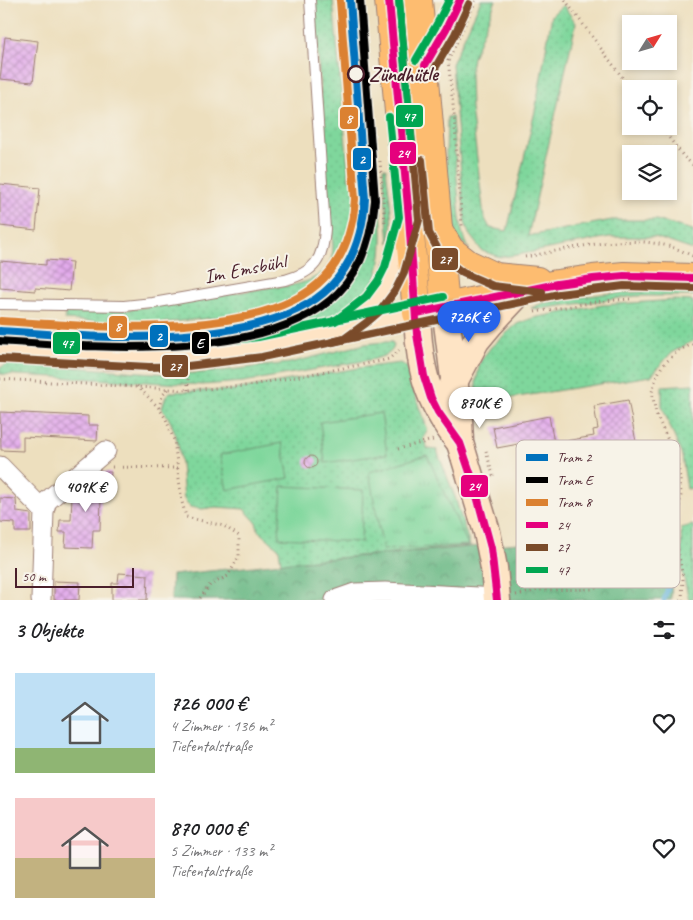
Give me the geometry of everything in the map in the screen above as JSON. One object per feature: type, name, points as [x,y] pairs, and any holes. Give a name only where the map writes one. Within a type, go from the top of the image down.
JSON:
[{"type":"main road","points":[[389,0],[397,223],[416,313],[444,307],[529,302],[557,284]]},
{"type":"main road","points":[[418,0],[436,63],[431,152],[452,232],[444,307]]},
{"type":"main road","points":[[452,232],[450,250],[468,264],[496,277],[557,284],[624,276],[693,278]]},
{"type":"street","points":[[339,330],[374,304],[387,286],[394,270],[397,223]]},
{"type":"street","points":[[454,384],[476,341],[491,323],[529,302]]},
{"type":"street","points":[[444,307],[459,418],[448,441]]},
{"type":"street","points":[[0,350],[121,357],[187,356],[260,347],[416,313],[421,358],[431,398],[447,427],[448,441],[473,481],[503,598],[384,592],[355,594],[335,600]]},
{"type":"street","points":[[41,600],[44,511],[47,501],[106,451]]},
{"type":"street","points":[[0,466],[44,511]]},
{"type":"lane","name":"Im Emsbühl","points":[[0,304],[124,306],[152,303],[285,280],[313,268],[320,258],[325,229],[310,0]]},
{"type":"lane","points":[[436,63],[446,29],[460,0]]},
{"type":"path","points":[[452,232],[462,224],[454,114],[436,63],[476,0]]},
{"type":"path","points":[[565,0],[624,80]]},
{"type":"path","points":[[667,135],[684,157],[693,165]]},
{"type":"path","points":[[380,159],[380,173],[397,223]]},
{"type":"path","points":[[352,175],[380,173]]},
{"type":"path","points":[[521,258],[599,244],[638,242],[665,245],[693,256]]},
{"type":"path","points":[[529,302],[602,301],[636,298]]},
{"type":"path","points":[[667,440],[656,414],[652,392],[662,366],[679,350],[693,344]]},
{"type":"path","points":[[0,379],[188,390],[246,386],[381,362],[389,359],[400,349]]},
{"type":"path","points":[[188,372],[188,390]]},
{"type":"path","points":[[137,386],[159,408],[166,419],[174,440],[182,502],[186,517],[224,526],[239,536],[239,556],[228,576],[210,585],[200,598],[202,600]]},
{"type":"path","points":[[159,408],[162,396],[168,389]]},
{"type":"path","points":[[398,449],[448,441]]},
{"type":"path","points":[[87,468],[178,468]]},
{"type":"path","points":[[680,488],[680,502]]},
{"type":"path","points":[[680,562],[683,578],[682,600]]},
{"type":"path","points":[[503,598],[540,590],[595,588]]},
{"type":"green space","points":[[314,0],[333,0],[349,180],[377,179],[382,225],[381,258],[372,287],[363,299],[347,311],[319,321],[290,328],[206,342],[116,345],[0,337],[0,335],[100,341],[160,341],[248,330],[243,313],[213,318],[138,324],[65,320],[65,311],[128,310],[273,287],[291,286],[309,280],[324,271],[329,264],[333,246],[332,231],[330,230]]},
{"type":"green space","points":[[481,0],[496,0],[473,57],[470,75],[471,108],[484,217],[490,228],[507,231],[535,111],[552,15],[563,5],[576,23],[528,236],[612,220],[656,220],[693,230],[693,250],[655,237],[609,237],[500,257],[482,251],[469,234],[465,222],[452,64]]},
{"type":"green space","points":[[447,117],[452,117],[460,218],[462,232],[469,249],[458,239],[452,229],[445,194]]},
{"type":"green space","points":[[383,168],[386,168],[390,206],[391,235],[389,243]]},
{"type":"green space","points":[[672,290],[693,291],[693,296],[636,296],[539,309],[531,308],[543,303],[602,294]]},
{"type":"green space","points":[[674,300],[693,301],[693,341],[671,353],[651,376],[479,403],[476,383],[480,362],[491,347],[517,324],[533,318],[602,305]]},
{"type":"green space","points":[[392,342],[394,345],[392,351],[375,359],[243,382],[202,385],[0,374],[0,368],[6,364],[15,363],[168,374],[203,373],[290,363],[365,344]]},
{"type":"green space","points":[[401,363],[407,367],[428,430],[423,438],[428,449],[437,450],[455,497],[470,546],[281,563],[279,549],[258,530],[256,522],[244,509],[216,507],[202,509],[190,507],[184,499],[177,440],[169,418],[162,408],[166,396],[170,392],[233,390],[358,368]]},
{"type":"green space","points":[[693,384],[693,488],[687,489],[680,451],[680,440],[676,440],[662,406],[662,386]]},
{"type":"green space","points":[[381,413],[387,454],[325,463],[320,422]]},
{"type":"green space","points":[[282,443],[289,478],[227,490],[220,455]]},
{"type":"green space","points":[[427,455],[468,545],[383,550],[369,472]]},
{"type":"green space","points":[[282,486],[363,490],[361,542],[279,538]]},
{"type":"green space","points":[[693,525],[693,600],[689,600],[682,570],[681,528]]},
{"type":"green space","points":[[516,543],[516,588],[672,588],[671,600],[171,600],[172,575],[281,563]]},
{"type":"building","points":[[5,37],[38,41],[33,82],[0,79]]},
{"type":"building","points":[[0,184],[40,188],[36,230],[0,226]]},
{"type":"building","points":[[46,260],[72,262],[69,291],[35,288],[35,291],[0,288],[0,261],[46,265]]},
{"type":"building","points":[[628,400],[636,440],[571,440],[594,436],[593,430],[598,429],[594,406]]},
{"type":"building","points":[[0,412],[88,416],[88,425],[98,425],[97,441],[23,437],[23,451],[1,450]]},
{"type":"building","points":[[549,416],[553,440],[516,440],[516,444],[497,448],[493,427]]},
{"type":"building","points":[[309,456],[313,456],[317,462],[313,468],[309,468],[305,464],[305,460]]},
{"type":"building","points":[[99,472],[111,472],[110,485],[104,484],[103,497],[101,497],[100,530],[93,530],[92,548],[65,547],[66,532],[59,532],[60,520],[71,520],[72,495],[80,496],[80,488]]},
{"type":"building","points":[[0,498],[16,499],[17,512],[31,514],[31,532],[15,532],[15,523],[0,522]]},
{"type":"building","points":[[119,573],[148,575],[147,600],[112,600],[112,583],[118,583]]},
{"type":"building","points":[[54,581],[80,582],[79,600],[54,600]]},
{"type":"waterway","points":[[664,600],[668,588]]},
{"type":"tram line","name":"2","points":[[0,331],[126,337],[174,336],[221,331],[264,322],[302,307],[331,286],[346,267],[356,246],[362,223],[365,199],[350,0]]},
{"type":"tram line","name":"E","points":[[0,341],[129,347],[177,346],[225,341],[269,331],[307,315],[338,293],[354,273],[365,250],[369,238],[375,200],[360,0]]},
{"type":"tram line","name":"8","points":[[1,321],[124,327],[171,326],[217,321],[259,313],[296,299],[324,278],[343,251],[347,241],[355,199],[340,1]]},
{"type":"transit line","name":"24","points":[[389,0],[409,218],[417,334],[424,376],[438,412],[460,443],[473,481],[491,548],[497,600]]},
{"type":"transit line","name":"27","points":[[332,342],[344,339],[366,323],[380,311],[395,291],[404,273],[419,220],[399,0]]},
{"type":"transit line","name":"47","points":[[399,0],[413,158]]},
{"type":"transit line","name":"47","points":[[416,60],[449,0]]},
{"type":"transit line","name":"24","points":[[425,65],[460,0]]},
{"type":"transit line","name":"27","points":[[434,70],[455,34],[469,4]]},
{"type":"transit line","name":"47","points":[[1,339],[121,347],[186,346],[258,337],[335,321],[366,297],[378,281],[385,267],[399,217],[389,117]]},
{"type":"transit line","name":"27","points":[[422,160],[429,233],[442,257],[463,273],[493,286],[542,292]]},
{"type":"transit line","name":"24","points":[[417,313],[557,284],[593,279],[624,276],[693,278]]},
{"type":"transit line","name":"27","points":[[0,359],[149,367],[188,366],[262,357],[559,294],[624,286],[693,288]]},
{"type":"transit line","name":"47","points":[[335,320],[443,297]]},
{"type":"place","name":"Zündhütle","points":[[356,74]]}]
